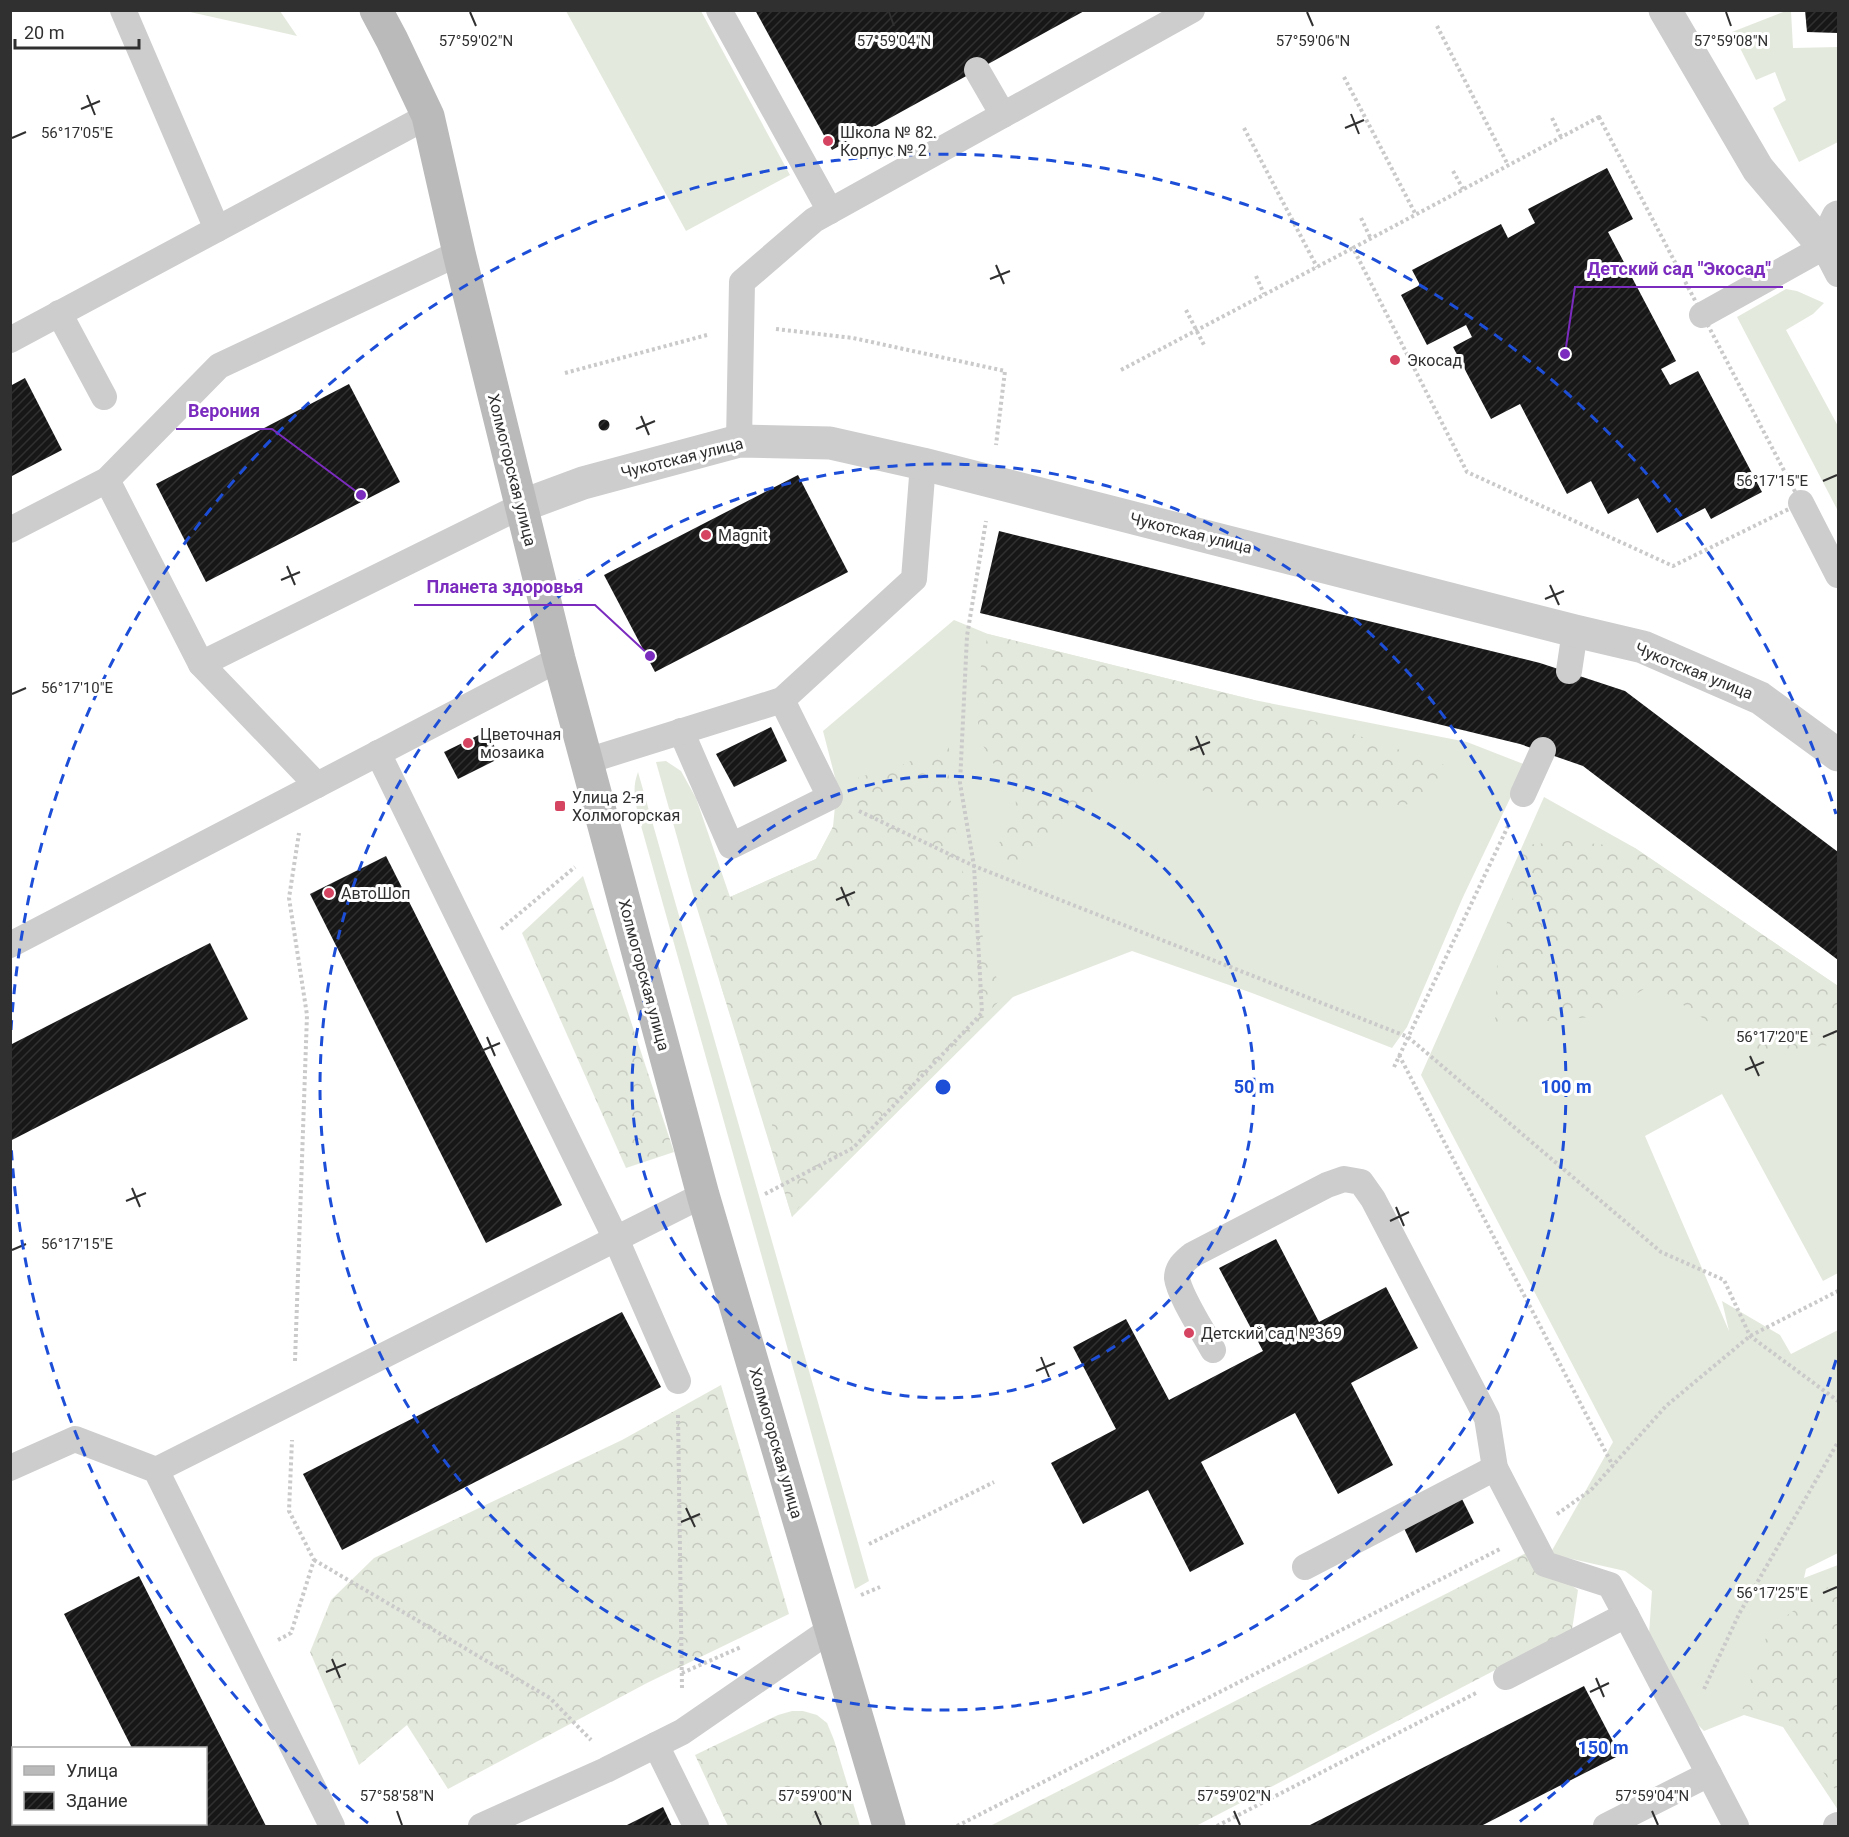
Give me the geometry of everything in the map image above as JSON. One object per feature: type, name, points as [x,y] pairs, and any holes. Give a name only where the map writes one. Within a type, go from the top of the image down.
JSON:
[{"type":"main road","name":"Холмогорская улица","points":[[376,10],[428,116],[459,254],[559,659],[703,1195],[889,1827]]},
{"type":"street","points":[[1665,10],[1758,169],[1831,260]]},
{"type":"street","points":[[1831,260],[1839,217]]},
{"type":"street","name":"Чукотская улица","points":[[521,506],[583,483],[739,441],[830,442],[1575,632],[1643,647],[1760,698],[1839,755]]},
{"type":"lane","points":[[123,10],[217,229]]},
{"type":"lane","points":[[719,10],[830,211]]},
{"type":"lane","points":[[739,441],[741,282],[814,220],[1192,10]]},
{"type":"lane","points":[[977,70],[1003,115]]},
{"type":"lane","points":[[10,340],[428,116]]},
{"type":"lane","points":[[10,530],[107,480],[219,366],[459,254]]},
{"type":"lane","points":[[1702,315],[1831,260]]},
{"type":"lane","points":[[59,313],[104,397]]},
{"type":"lane","points":[[587,761],[782,700],[914,579],[923,464]]},
{"type":"lane","points":[[107,480],[201,664],[317,784]]},
{"type":"lane","points":[[1801,502],[1839,575]]},
{"type":"lane","points":[[201,664],[521,506]]},
{"type":"lane","points":[[1569,671],[1575,632]]},
{"type":"lane","points":[[10,945],[559,659]]},
{"type":"lane","points":[[681,731],[731,846],[830,798],[782,700]]},
{"type":"lane","points":[[1523,794],[1543,750]]},
{"type":"lane","points":[[378,753],[616,1239],[678,1381]]},
{"type":"lane","points":[[1213,1350],[1182,1291],[1177,1276],[1181,1264],[1192,1256],[1327,1185],[1344,1179],[1360,1182],[1373,1199],[1487,1418],[1495,1468],[1545,1564],[1610,1585],[1737,1827]]},
{"type":"lane","points":[[156,1470],[703,1195]]},
{"type":"lane","points":[[10,1468],[75,1439],[156,1470],[332,1827]]},
{"type":"lane","points":[[1305,1567],[1495,1468]]},
{"type":"lane","points":[[1506,1677],[1626,1615]]},
{"type":"lane","points":[[481,1827],[606,1770],[682,1732],[830,1630]]},
{"type":"lane","points":[[656,1745],[696,1827]]},
{"type":"lane","points":[[1606,1827],[1709,1774]]},
{"type":"path","points":[[1437,26],[1508,165]]},
{"type":"path","points":[[1344,77],[1416,215]]},
{"type":"path","points":[[1120,370],[1599,117],[1801,502],[1673,566],[1467,471],[1353,248]]},
{"type":"path","points":[[1552,118],[1561,137]]},
{"type":"path","points":[[1244,128],[1317,267]]},
{"type":"path","points":[[1454,171],[1463,189]]},
{"type":"path","points":[[1361,218],[1371,238]]},
{"type":"path","points":[[1256,276],[1264,294]]},
{"type":"path","points":[[1186,310],[1205,347]]},
{"type":"path","points":[[1394,1067],[1523,794]]},
{"type":"path","points":[[830,798],[974,866],[1408,1037],[1661,1252],[1724,1280],[1750,1336],[1839,1401]]},
{"type":"path","points":[[300,823],[289,898],[307,1015],[289,1511],[314,1560],[550,1698],[591,1739],[606,1770]]},
{"type":"path","points":[[765,1194],[853,1148],[982,1013],[974,866]]},
{"type":"path","points":[[475,951],[574,867]]},
{"type":"path","points":[[1400,1055],[1613,1466]]},
{"type":"path","points":[[957,1827],[1529,1535],[1591,1490],[1666,1406],[1750,1336],[1839,1291]]},
{"type":"path","points":[[678,1381],[682,1732]]},
{"type":"path","points":[[1686,1730],[1738,1614],[1839,1442]]},
{"type":"path","points":[[869,1544],[994,1482]]},
{"type":"path","points":[[248,1655],[291,1633],[314,1560]]},
{"type":"path","points":[[1217,1827],[1506,1677]]},
{"type":"green space","points":[[280,11],[297,36],[190,12]]},
{"type":"green space","points":[[566,11],[701,11],[790,175],[686,231]]},
{"type":"green space","points":[[1791,11],[1793,48],[1838,47],[1838,142],[1799,162],[1773,108],[1786,100],[1775,72],[1756,80],[1732,32]]},
{"type":"green space","points":[[1786,289],[1797,291],[1824,303],[1813,314],[1786,330],[1838,426],[1838,511],[1737,317]]},
{"type":"green space","points":[[954,620],[988,634],[1254,700],[1467,742],[1526,765],[1463,897],[1407,1027],[1392,1048],[1252,993],[1132,951],[1013,997],[792,1217],[696,905],[656,762],[666,761],[681,771],[696,798],[730,897],[816,859],[833,827],[837,785],[823,731]]},
{"type":"green space","points":[[988,634],[1254,700],[1450,767],[1414,804],[1263,812],[1165,777],[1114,783],[1072,812],[1025,865],[994,856],[1016,802],[981,742],[974,698]]},
{"type":"green space","points":[[949,743],[949,791],[965,883],[1003,997],[847,1160],[801,1204],[792,1217],[771,1147],[773,1107],[757,1099],[721,986],[700,886],[730,897],[816,859],[859,777],[896,768]]},
{"type":"green space","points":[[638,772],[869,1581],[855,1589],[638,815],[635,788]]},
{"type":"green space","points":[[1544,797],[1635,848],[1838,986],[1838,1273],[1823,1281],[1722,1094],[1645,1136],[1729,1331],[1722,1301],[1780,1335],[1791,1354],[1838,1330],[1838,1553],[1806,1569],[1804,1578],[1838,1565],[1838,1810],[1783,1727],[1744,1715],[1704,1731],[1685,1712],[1649,1634],[1652,1591],[1625,1571],[1550,1554],[1613,1442],[1421,1075]]},
{"type":"green space","points":[[1568,841],[1635,848],[1838,986],[1838,1044],[1756,1054],[1652,984],[1601,1016],[1495,1026],[1497,965],[1525,845]]},
{"type":"green space","points":[[583,876],[674,1152],[626,1168],[522,933]]},
{"type":"green space","points":[[721,1385],[789,1614],[647,1683],[448,1789],[407,1725],[359,1765],[310,1652],[331,1600],[374,1558],[622,1440]]},
{"type":"green space","points":[[1526,1553],[1578,1590],[1572,1630],[1196,1826],[990,1826]]},
{"type":"green space","points":[[1838,1580],[1838,1794],[1788,1719],[1740,1708],[1770,1627]]},
{"type":"green space","points":[[792,1711],[817,1715],[827,1723],[860,1826],[728,1826],[695,1755],[778,1715]]},
{"type":"building","points":[[755,10],[1086,10],[832,150]]},
{"type":"building","points":[[1805,10],[1838,10],[1838,33],[1807,32]]},
{"type":"building","points":[[1607,168],[1633,219],[1608,232],[1676,361],[1661,369],[1670,385],[1698,371],[1762,492],[1711,519],[1705,508],[1657,533],[1638,498],[1608,514],[1591,481],[1567,494],[1520,404],[1491,419],[1453,347],[1472,337],[1466,325],[1427,345],[1401,295],[1420,285],[1412,270],[1501,224],[1508,238],[1535,223],[1528,209]]},
{"type":"building","points":[[25,378],[62,450],[10,477],[10,386]]},
{"type":"building","points":[[349,384],[400,482],[206,582],[156,484]]},
{"type":"building","points":[[604,420],[608,421],[608,429],[604,430],[600,429],[599,425],[600,421]]},
{"type":"building","points":[[798,475],[848,572],[655,672],[604,575]]},
{"type":"building","points":[[999,531],[1540,663],[1625,691],[1838,852],[1838,960],[1583,766],[1520,744],[980,613]]},
{"type":"building","points":[[771,727],[787,761],[734,787],[716,754]]},
{"type":"building","points":[[487,731],[500,758],[458,779],[444,752]]},
{"type":"building","points":[[386,856],[562,1205],[486,1243],[310,894]]},
{"type":"building","points":[[210,943],[248,1019],[10,1141],[10,1045]]},
{"type":"building","points":[[1276,1239],[1319,1322],[1386,1287],[1418,1348],[1351,1383],[1393,1465],[1338,1494],[1295,1413],[1201,1462],[1244,1544],[1190,1572],[1148,1490],[1083,1524],[1051,1463],[1116,1429],[1073,1347],[1126,1319],[1169,1400],[1263,1351],[1219,1268]]},
{"type":"building","points":[[622,1312],[661,1387],[342,1550],[303,1474]]},
{"type":"building","points":[[1459,1493],[1474,1523],[1416,1553],[1401,1522]]},
{"type":"building","points":[[139,1576],[266,1826],[170,1825],[207,1825],[207,1747],[131,1747],[64,1614]]},
{"type":"building","points":[[1584,1686],[1620,1755],[1481,1826],[1308,1826]]},
{"type":"building","points":[[663,1807],[672,1826],[625,1826]]},
{"type":"place","name":"Школа № 82. Корпус № 2","points":[[828,141]]},
{"type":"place","name":"Детский сад \"Экосад\"","points":[[1565,354]]},
{"type":"place","name":"Экосад","points":[[1395,360]]},
{"type":"place","name":"Верония","points":[[361,495]]},
{"type":"place","name":"Magnit","points":[[706,535]]},
{"type":"place","name":"Планета здоровья","points":[[650,656]]},
{"type":"place","name":"Цветочная мозаика","points":[[468,743]]},
{"type":"place","name":"Улица 2-я Холмогорская","points":[[560,806]]},
{"type":"place","name":"АвтоШоп","points":[[329,893]]},
{"type":"place","name":"Детский сад №369","points":[[1189,1333]]}]
